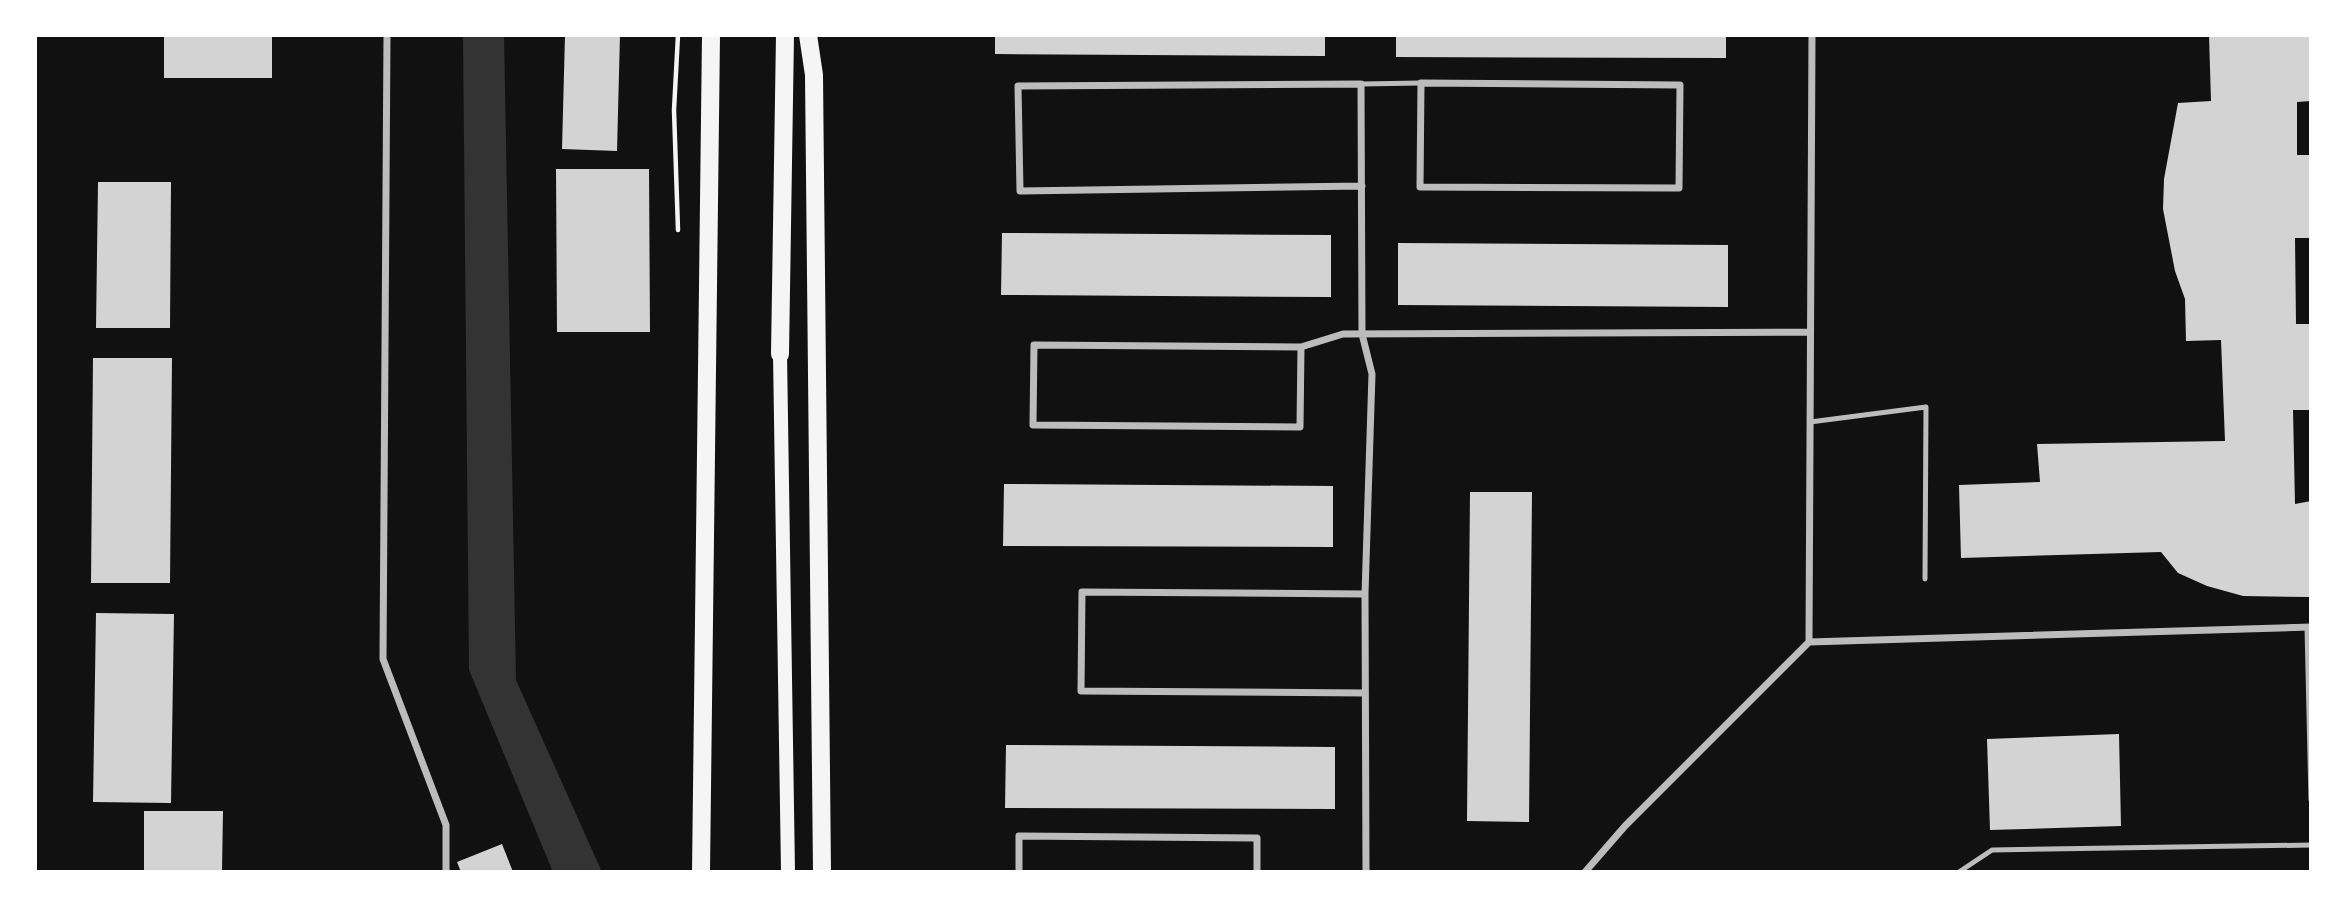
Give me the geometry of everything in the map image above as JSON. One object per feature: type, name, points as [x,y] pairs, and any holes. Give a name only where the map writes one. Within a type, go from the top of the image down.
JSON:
[{"type":"main road","points":[[701,872],[710,35]]},
{"type":"main road","points":[[785,35],[780,355],[788,872]]},
{"type":"main road","points":[[808,35],[814,75],[822,872]]},
{"type":"street","points":[[387,35],[383,659],[446,825],[446,872]]},
{"type":"street","points":[[1809,642],[1812,35]]},
{"type":"street","points":[[1421,83],[1680,85],[1679,188],[1420,187],[1421,83]]},
{"type":"street","points":[[1362,186],[1020,191],[1018,86],[1361,84],[1362,186],[1362,334],[1372,374],[1365,594],[1366,872]]},
{"type":"street","points":[[1301,347],[1300,427],[1033,425],[1034,345],[1301,347],[1343,334],[1810,332]]},
{"type":"street","points":[[1365,594],[1082,592],[1081,691],[1365,693]]},
{"type":"street","points":[[1585,872],[1625,826],[1809,642],[2309,627]]},
{"type":"street","points":[[1019,872],[1019,836],[1257,838],[1257,872]]},
{"type":"lane","points":[[1361,84],[1421,83]]},
{"type":"lane","points":[[1810,422],[1926,407],[1925,579]]},
{"type":"lane","points":[[2309,627],[2311,800]]},
{"type":"lane","points":[[1959,872],[1992,850],[2311,845]]},
{"type":"shaded area","points":[[463,35],[504,35],[516,680],[602,872],[553,872],[469,670]]},
{"type":"building","points":[[164,35],[272,35],[272,78],[164,78]]},
{"type":"building","points":[[565,35],[620,35],[617,151],[562,149]]},
{"type":"building","points":[[995,35],[1325,35],[1325,56],[995,54]]},
{"type":"building","points":[[1396,35],[1726,35],[1726,58],[1396,57]]},
{"type":"building","points":[[2209,35],[2311,35],[2311,101],[2297,102],[2297,155],[2311,155],[2311,238],[2295,238],[2296,324],[2311,324],[2311,410],[2293,410],[2295,504],[2311,501],[2311,597],[2243,596],[2207,586],[2178,573],[2161,552],[1961,558],[1959,485],[2040,482],[2037,444],[2225,441],[2221,340],[2186,341],[2185,299],[2175,271],[2163,209],[2164,179],[2178,103],[2211,101]]},
{"type":"building","points":[[556,169],[649,169],[650,332],[557,332]]},
{"type":"building","points":[[98,182],[171,182],[170,328],[96,328]]},
{"type":"building","points":[[1002,233],[1331,235],[1331,297],[1001,295]]},
{"type":"building","points":[[1398,243],[1728,245],[1728,307],[1398,305]]},
{"type":"building","points":[[93,358],[172,358],[170,583],[91,583]]},
{"type":"building","points":[[1004,484],[1333,486],[1333,547],[1003,546]]},
{"type":"building","points":[[1470,492],[1532,492],[1529,822],[1467,821]]},
{"type":"building","points":[[96,613],[174,614],[171,803],[93,802]]},
{"type":"building","points":[[2119,734],[2121,826],[1990,830],[1987,739]]},
{"type":"building","points":[[1006,745],[1335,747],[1335,809],[1005,808]]},
{"type":"building","points":[[144,811],[223,811],[222,872],[144,872]]},
{"type":"building","points":[[502,844],[513,872],[461,872],[457,862]]}]
